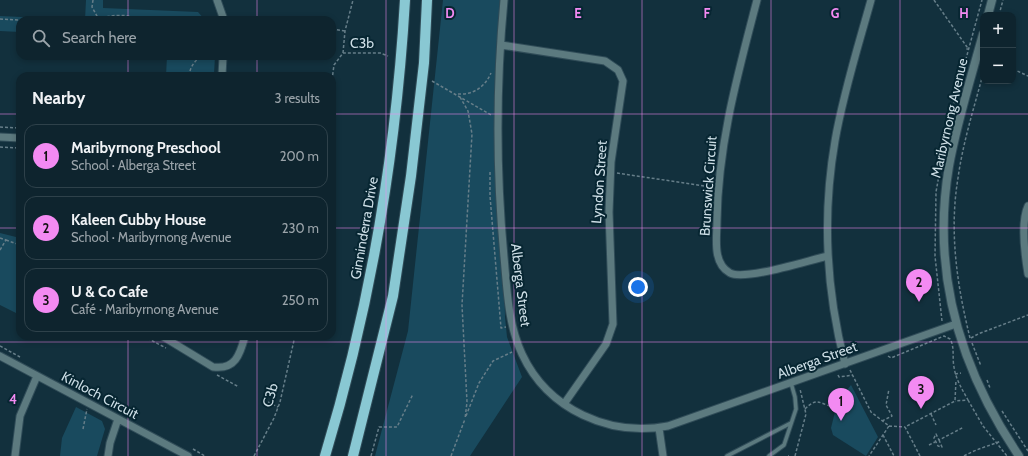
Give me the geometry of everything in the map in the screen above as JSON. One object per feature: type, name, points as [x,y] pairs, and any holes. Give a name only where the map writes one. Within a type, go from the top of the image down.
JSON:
[{"type":"main road","name":"Ginninderra Drive","points":[[325,456],[337,417],[368,291],[388,172],[402,49],[405,0]]},
{"type":"main road","points":[[353,456],[393,296],[424,62],[427,0]]},
{"type":"street","points":[[217,0],[223,16]]},
{"type":"street","name":"Alberga Street","points":[[504,0],[498,122],[500,198],[506,275],[512,324],[519,348],[527,364],[540,382],[564,404],[583,416],[609,425],[637,429],[659,428],[685,421],[791,383],[847,366],[956,324]]},
{"type":"street","name":"Brunswick Circuit","points":[[757,0],[730,103],[724,140],[718,188],[717,253],[721,264],[731,274],[740,276],[748,276],[828,256]]},
{"type":"street","points":[[847,366],[836,321],[828,256],[828,198],[835,140],[871,0]]},
{"type":"street","points":[[989,12],[992,0]]},
{"type":"street","name":"Lyndon Street","points":[[501,45],[606,61],[618,70],[623,85],[611,172],[608,236],[613,317],[611,331],[603,350],[564,404]]},
{"type":"street","name":"Maribyrnong Avenue","points":[[980,45],[953,149],[945,202],[944,237],[947,272],[956,324],[985,400],[1020,456]]},
{"type":"street","points":[[222,72],[223,60]]},
{"type":"street","points":[[0,137],[16,138]]},
{"type":"street","points":[[1028,206],[1025,214],[1024,235],[1028,274]]},
{"type":"street","points":[[168,340],[212,367],[222,368],[232,364],[238,358],[244,340]]},
{"type":"street","name":"Kinloch Circuit","points":[[0,356],[188,456]]},
{"type":"street","points":[[16,456],[20,416],[37,376]]},
{"type":"street","points":[[108,456],[110,443],[118,419]]},
{"type":"street","points":[[659,428],[663,456]]},
{"type":"lane","points":[[769,456],[784,445],[796,409],[795,397],[791,383]]},
{"type":"lane","points":[[728,456],[791,423]]},
{"type":"path","points":[[93,0],[92,7],[97,16]]},
{"type":"path","points":[[343,53],[345,31],[353,0]]},
{"type":"path","points":[[934,0],[967,47],[966,49],[969,48],[978,52]]},
{"type":"path","points":[[940,323],[943,321],[943,311],[935,256],[936,192],[943,149],[982,0]]},
{"type":"path","points":[[1000,12],[1003,0]]},
{"type":"path","points":[[111,16],[126,16]]},
{"type":"path","points":[[0,19],[16,20]]},
{"type":"path","points":[[336,30],[345,31]]},
{"type":"path","name":"C3b","points":[[333,72],[334,64],[343,53],[380,53],[388,56]]},
{"type":"path","points":[[190,72],[190,69],[197,60]]},
{"type":"path","points":[[456,94],[472,92],[482,87],[489,78],[493,68]]},
{"type":"path","points":[[1016,70],[1028,76]]},
{"type":"path","points":[[432,81],[491,114],[498,122]]},
{"type":"path","points":[[980,84],[960,162],[954,210],[954,243],[957,278],[970,339],[981,367]]},
{"type":"path","points":[[460,97],[468,111],[472,134],[462,305],[467,402],[465,419]]},
{"type":"path","points":[[0,127],[16,128]]},
{"type":"path","points":[[0,147],[16,148]]},
{"type":"path","points":[[611,172],[718,188]]},
{"type":"path","points":[[0,238],[16,244]]},
{"type":"path","points":[[0,250],[6,240]]},
{"type":"path","points":[[953,346],[978,334],[1028,315]]},
{"type":"path","points":[[883,356],[888,356],[891,358],[944,336],[950,339],[953,346],[952,356],[956,380],[955,401]]},
{"type":"path","name":"C3b","points":[[254,456],[278,407],[294,340]]},
{"type":"path","points":[[451,456],[479,383],[493,361],[519,348]]},
{"type":"path","points":[[847,366],[871,412],[888,426],[906,427],[955,401],[968,400]]},
{"type":"path","points":[[955,374],[961,373]]},
{"type":"path","points":[[984,374],[993,394]]},
{"type":"path","points":[[956,380],[983,426],[1007,456]]},
{"type":"path","points":[[794,456],[805,421],[805,409],[800,389],[802,386]]},
{"type":"path","points":[[882,421],[892,416],[886,405],[889,389]]},
{"type":"path","points":[[371,456],[379,427],[398,427],[413,394]]},
{"type":"path","points":[[805,409],[816,401],[832,407]]},
{"type":"path","points":[[268,402],[278,407]]},
{"type":"path","points":[[83,429],[84,416],[90,404]]},
{"type":"path","points":[[1001,410],[1028,451]]},
{"type":"path","points":[[931,414],[936,425]]},
{"type":"path","points":[[869,456],[888,426]]},
{"type":"path","points":[[906,427],[920,456]]},
{"type":"path","points":[[939,440],[964,427]]},
{"type":"path","points":[[936,434],[939,440],[942,447],[938,446],[934,438],[936,434]]},
{"type":"path","points":[[883,435],[894,456]]},
{"type":"path","points":[[964,456],[976,450],[983,449],[1008,439]]},
{"type":"path","points":[[929,445],[936,442]]},
{"type":"shaded area","points":[[86,0],[103,0],[103,8],[198,12],[202,16],[85,16]]},
{"type":"shaded area","points":[[443,0],[500,0],[499,13],[505,317],[507,337],[522,377],[470,456],[375,456],[408,331]]},
{"type":"shaded area","points":[[0,16],[16,17],[16,32],[0,31]]},
{"type":"shaded area","points":[[167,60],[215,60],[214,72],[166,72]]},
{"type":"shaded area","points":[[0,233],[16,237],[16,313],[0,305]]},
{"type":"shaded area","points":[[851,385],[878,437],[866,456],[833,435],[831,428],[836,408],[834,406]]},
{"type":"shaded area","points":[[76,407],[102,421],[105,429],[97,456],[60,456],[62,438]]},
{"type":"place","name":"Kaleen Cubby House","points":[[919,302]]},
{"type":"place","name":"U & Co Cafe","points":[[921,409]]},
{"type":"place","name":"Maribyrnong Preschool","points":[[841,421]]}]
